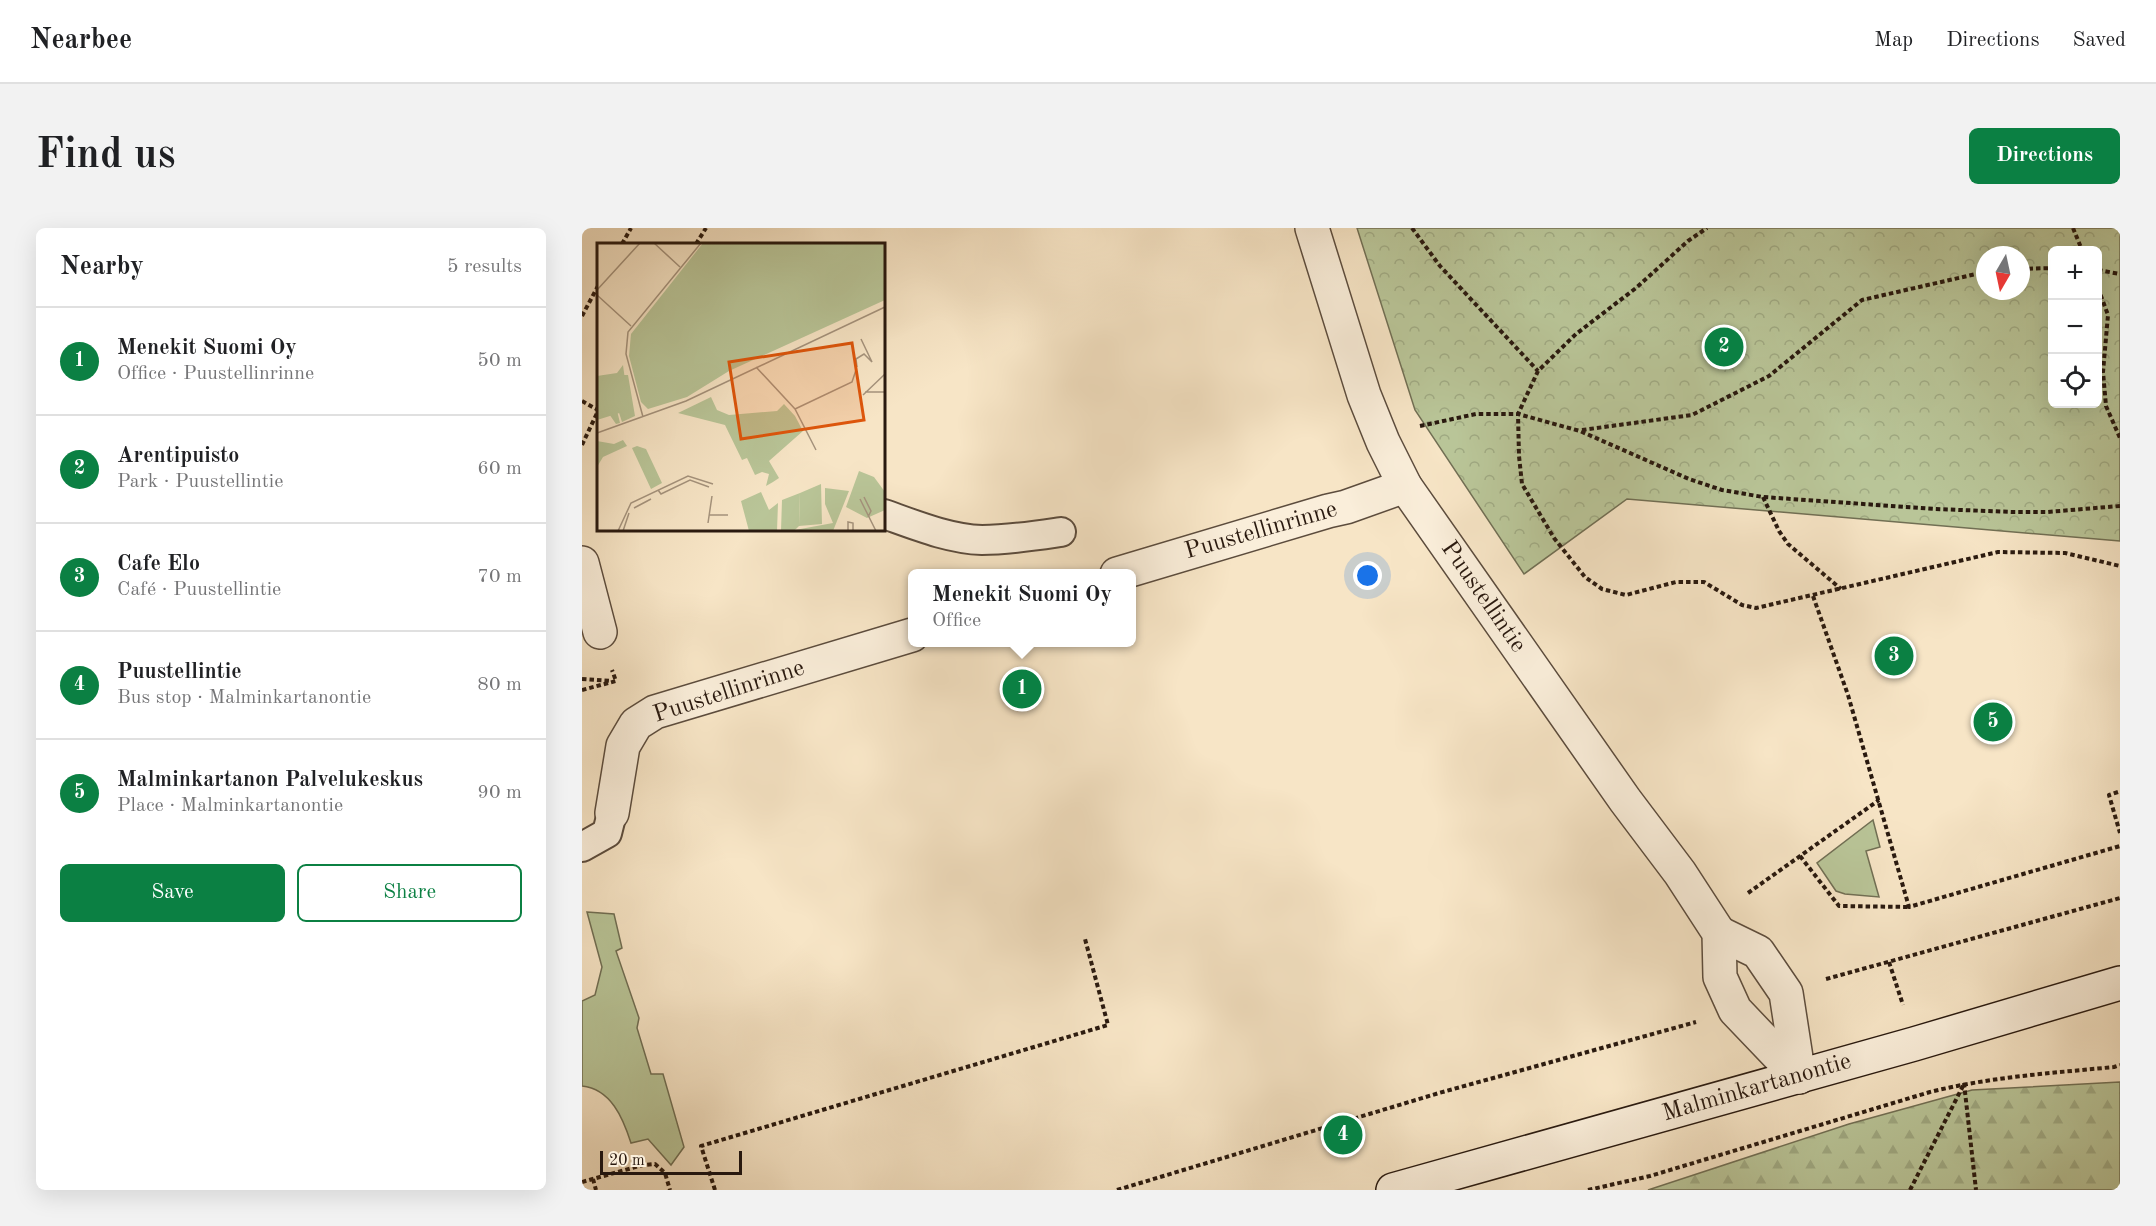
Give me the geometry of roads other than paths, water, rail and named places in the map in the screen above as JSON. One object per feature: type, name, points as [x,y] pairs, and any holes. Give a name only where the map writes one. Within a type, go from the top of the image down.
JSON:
[{"type":"street","name":"Puustellintie","points":[[1312,228],[1364,395],[1383,442],[1405,486],[1625,800],[1680,873],[1719,933]]},
{"type":"street","name":"Puustellinrinne","points":[[1130,569],[1328,510],[1346,507],[1405,486]]},
{"type":"street","points":[[582,563],[600,632]]},
{"type":"street","name":"Puustellinrinne","points":[[612,813],[623,746],[636,724],[655,712],[908,636]]},
{"type":"street","points":[[1719,933],[1758,952],[1786,993],[1799,1077],[1735,1010],[1720,977],[1719,933]]},
{"type":"street","name":"Malminkartanontie","points":[[1393,1190],[1799,1077],[2120,983]]},
{"type":"lane","points":[[885,514],[929,530],[980,540],[1019,539],[1060,532]]},
{"type":"lane","points":[[582,847],[607,833],[612,813]]},
{"type":"place","name":"Arentipuisto","points":[[1724,347]]},
{"type":"place","name":"Cafe Elo","points":[[1894,656]]},
{"type":"place","name":"Menekit Suomi Oy","points":[[1022,689]]},
{"type":"place","name":"Malminkartanon Palvelukeskus","points":[[1993,722]]},
{"type":"place","name":"Puustellintie","points":[[1343,1135]]}]
